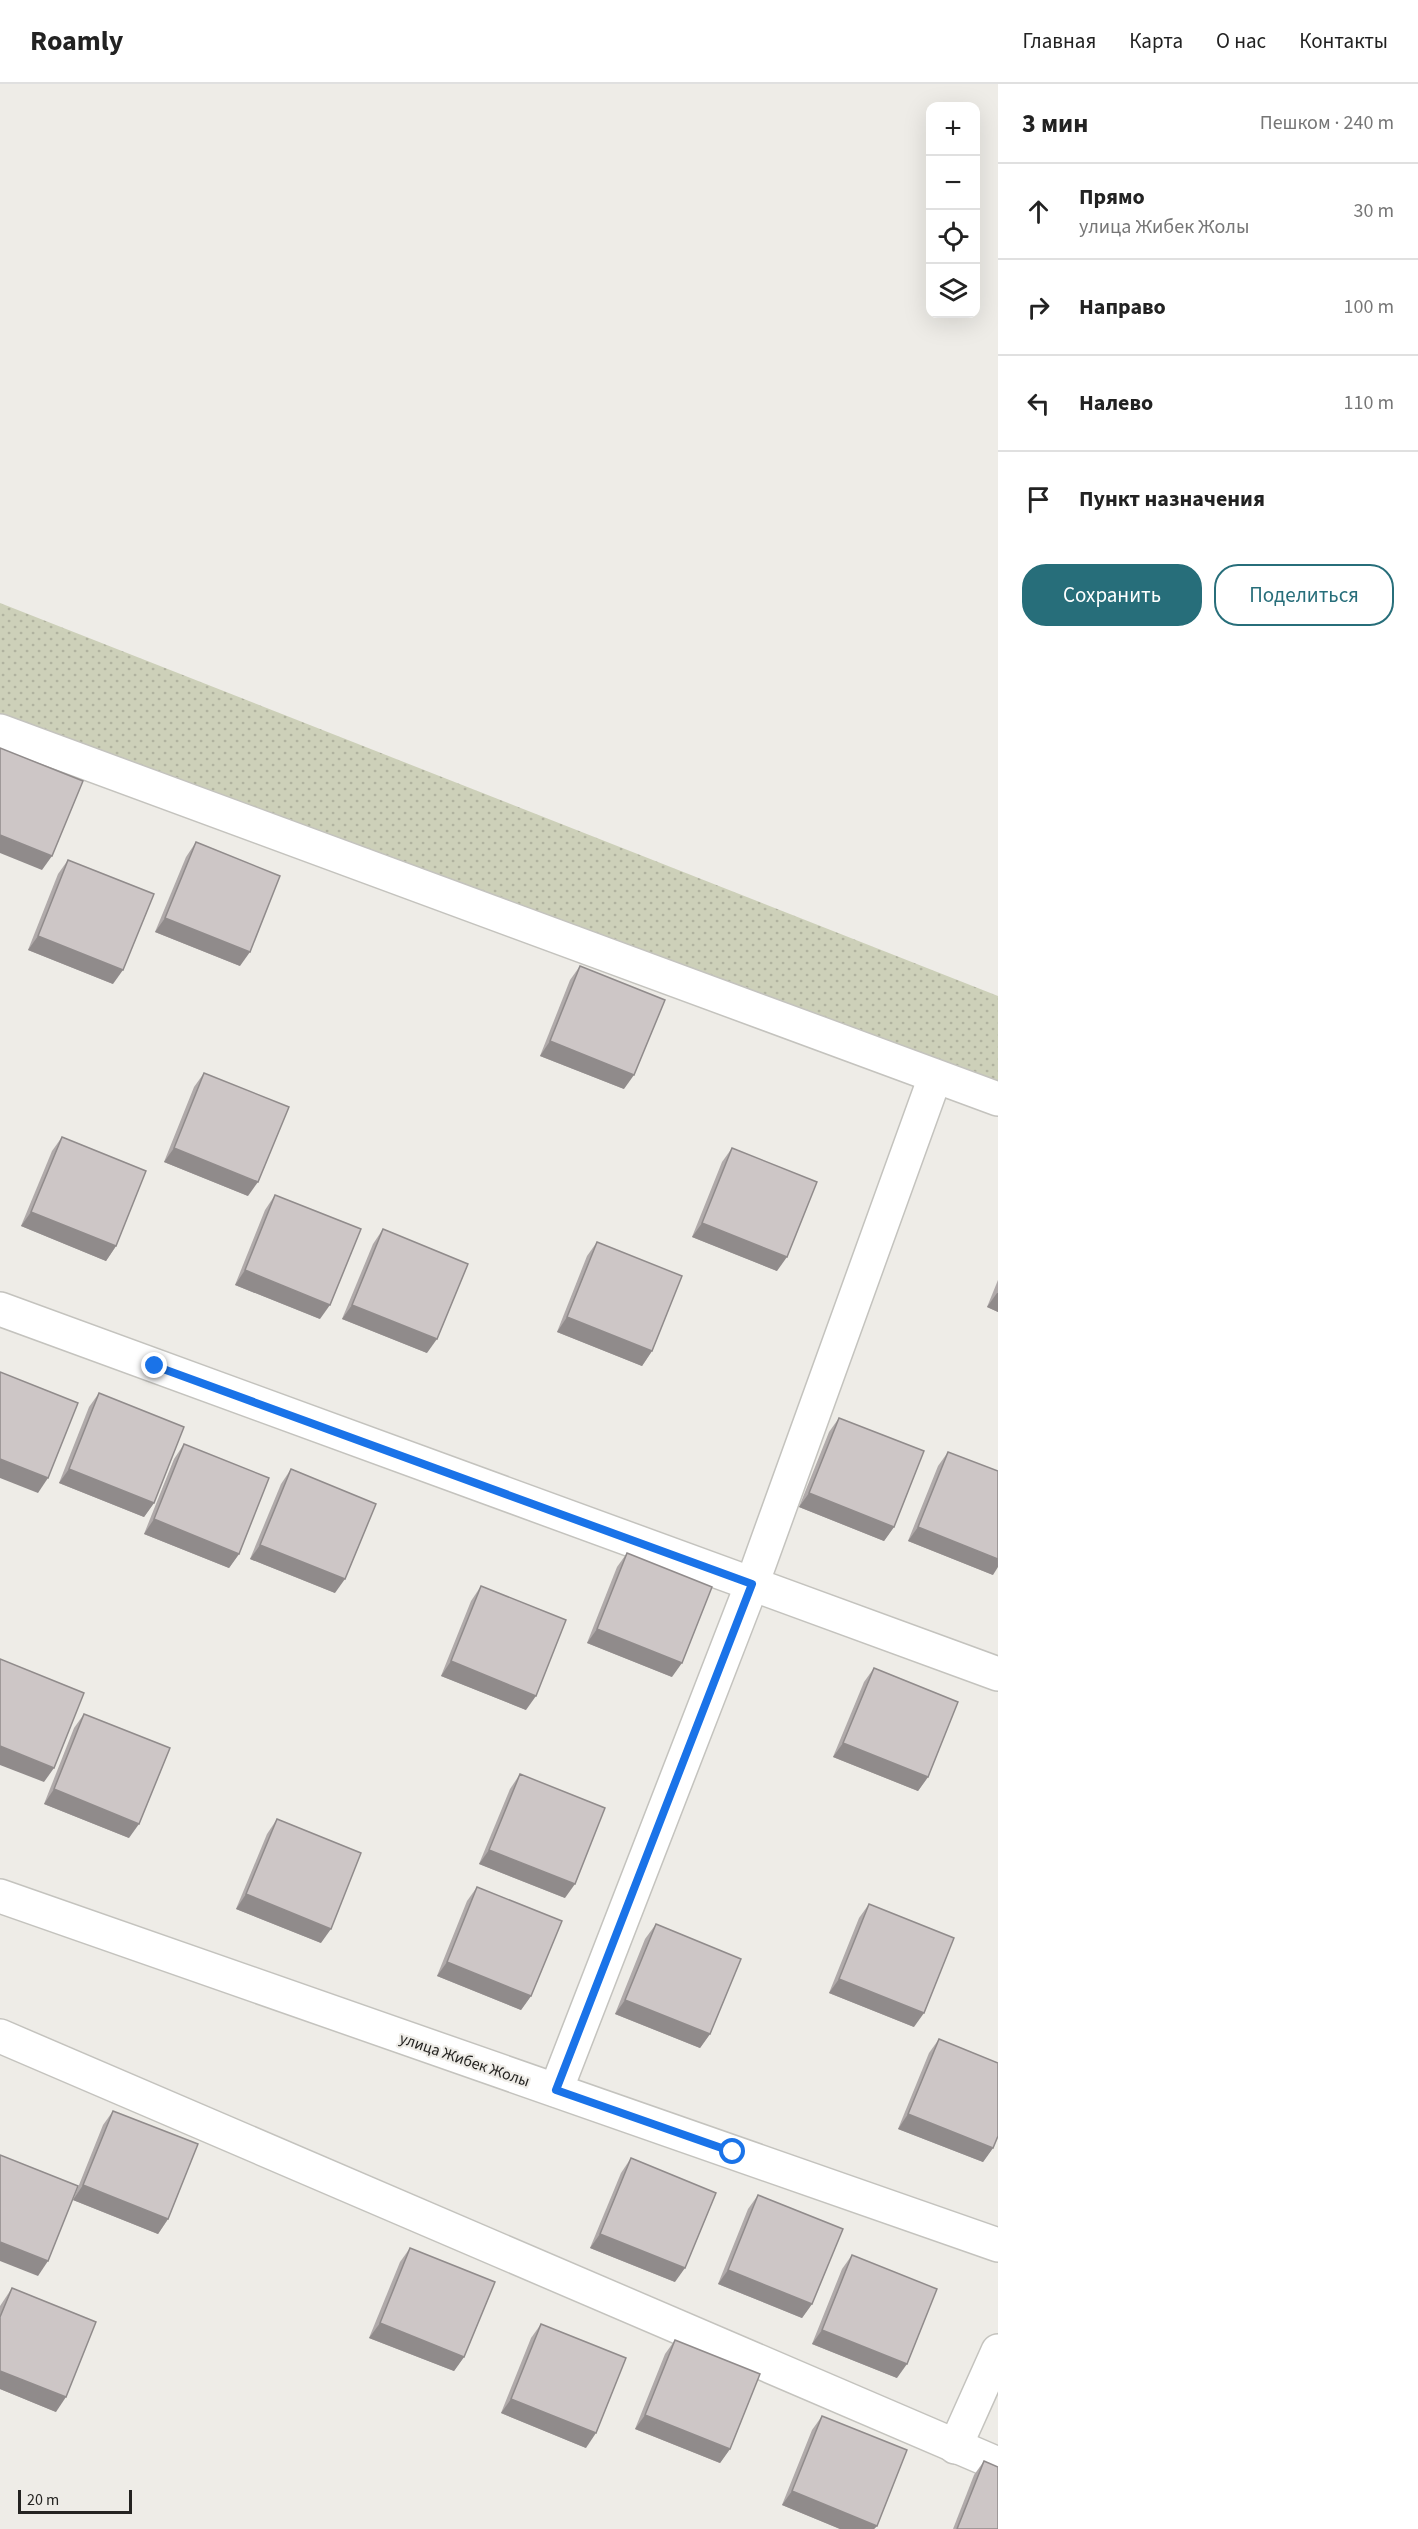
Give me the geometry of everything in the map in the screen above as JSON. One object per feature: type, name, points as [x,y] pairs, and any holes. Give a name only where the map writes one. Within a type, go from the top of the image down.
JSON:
[{"type":"street","points":[[0,731],[998,1099]]},
{"type":"street","points":[[556,2090],[752,1584],[935,1077]]},
{"type":"street","points":[[0,1309],[998,1674]]},
{"type":"street","name":"улица Жибек Жолы","points":[[0,1896],[998,2245]]},
{"type":"street","points":[[0,2036],[998,2464]]},
{"type":"street","points":[[955,2447],[998,2351]]},
{"type":"green space","points":[[0,603],[998,996],[998,1094],[0,729]]},
{"type":"building","points":[[0,748],[83,781],[52,856],[0,835]]},
{"type":"building","points":[[196,842],[280,876],[250,952],[165,918]]},
{"type":"building","points":[[68,860],[154,894],[123,970],[38,936]]},
{"type":"building","points":[[580,966],[665,1000],[634,1075],[550,1041]]},
{"type":"building","points":[[204,1073],[289,1107],[258,1182],[174,1148]]},
{"type":"building","points":[[62,1137],[146,1171],[116,1246],[31,1212]]},
{"type":"building","points":[[732,1148],[817,1182],[787,1257],[702,1223]]},
{"type":"building","points":[[275,1195],[361,1229],[330,1305],[245,1270]]},
{"type":"building","points":[[383,1229],[468,1264],[437,1339],[352,1305]]},
{"type":"building","points":[[597,1242],[682,1276],[652,1351],[567,1317]]},
{"type":"building","points":[[0,1372],[78,1403],[48,1478],[0,1459]]},
{"type":"building","points":[[99,1393],[184,1427],[154,1503],[69,1469]]},
{"type":"building","points":[[839,1418],[924,1451],[894,1527],[809,1493]]},
{"type":"building","points":[[184,1444],[269,1478],[239,1554],[154,1519]]},
{"type":"building","points":[[948,1452],[998,1471],[998,1559],[918,1527]]},
{"type":"building","points":[[291,1469],[376,1504],[345,1579],[260,1545]]},
{"type":"building","points":[[627,1553],[712,1587],[682,1663],[597,1629]]},
{"type":"building","points":[[481,1586],[566,1620],[536,1696],[451,1661]]},
{"type":"building","points":[[0,1659],[84,1693],[54,1768],[0,1746]]},
{"type":"building","points":[[874,1668],[958,1702],[928,1777],[843,1743]]},
{"type":"building","points":[[84,1714],[170,1748],[139,1824],[54,1789]]},
{"type":"building","points":[[520,1774],[605,1808],[575,1884],[489,1850]]},
{"type":"building","points":[[277,1819],[361,1853],[331,1929],[246,1894]]},
{"type":"building","points":[[477,1887],[562,1921],[531,1996],[447,1962]]},
{"type":"building","points":[[869,1904],[954,1938],[924,2013],[839,1979]]},
{"type":"building","points":[[656,1924],[741,1959],[710,2034],[625,2000]]},
{"type":"building","points":[[939,2039],[998,2063],[998,2136],[993,2148],[908,2114]]},
{"type":"building","points":[[113,2111],[198,2144],[168,2219],[83,2185]]},
{"type":"building","points":[[0,2155],[78,2186],[48,2261],[0,2242]]},
{"type":"building","points":[[631,2158],[716,2193],[685,2268],[600,2234]]},
{"type":"building","points":[[758,2195],[843,2229],[812,2304],[728,2270]]},
{"type":"building","points":[[410,2248],[495,2282],[464,2357],[380,2323]]},
{"type":"building","points":[[852,2255],[937,2289],[907,2364],[822,2330]]},
{"type":"building","points":[[12,2288],[96,2322],[66,2397],[0,2371],[0,2317]]},
{"type":"building","points":[[541,2324],[626,2358],[596,2433],[511,2399]]},
{"type":"building","points":[[675,2340],[760,2374],[730,2449],[645,2415]]},
{"type":"building","points":[[822,2416],[907,2450],[877,2526],[792,2491]]},
{"type":"building","points":[[984,2461],[998,2467],[998,2529],[957,2529]]},
{"type":"route","points":[[155,1366],[752,1584],[556,2090],[733,2152]]}]
